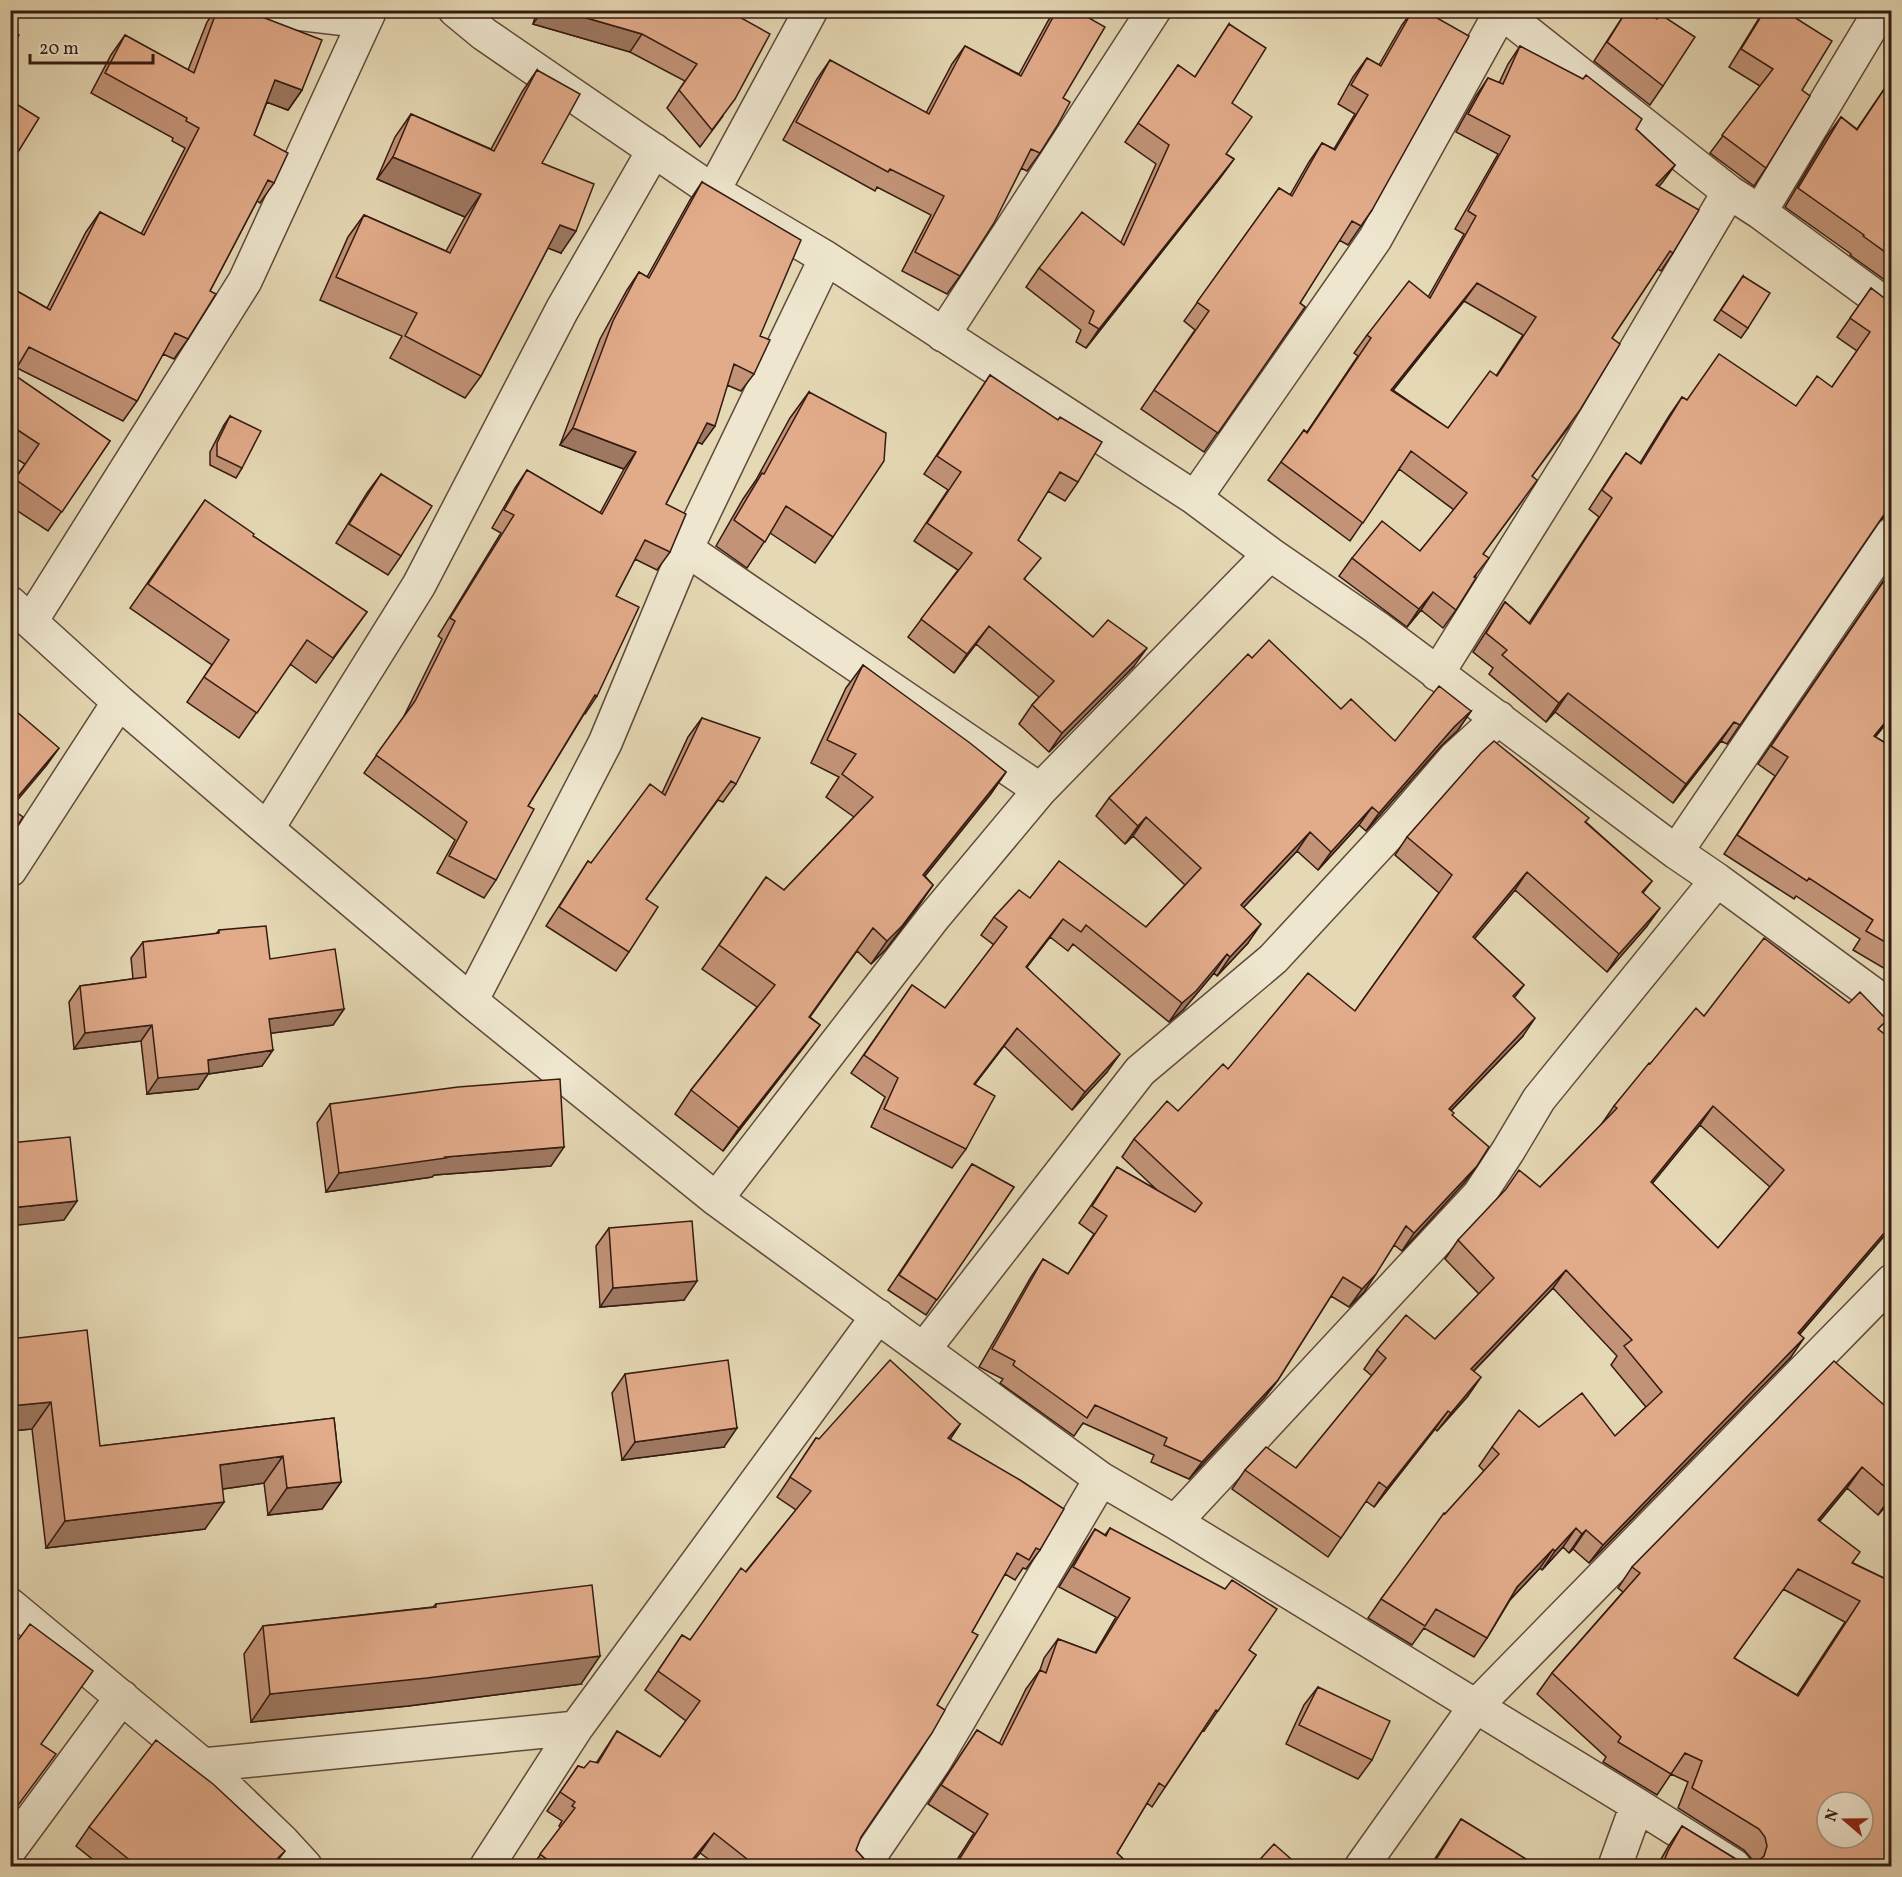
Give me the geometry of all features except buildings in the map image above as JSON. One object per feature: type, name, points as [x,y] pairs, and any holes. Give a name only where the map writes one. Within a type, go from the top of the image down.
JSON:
[{"type":"street","points":[[271,10],[367,16],[244,281],[21,612],[119,702],[267,829],[471,1001],[716,1199],[1101,1479],[1734,1866]]},
{"type":"street","points":[[455,10],[489,22],[654,150],[713,191],[825,258],[1195,498],[1270,554],[1376,627],[1676,852],[1892,1008]]},
{"type":"street","points":[[713,191],[811,10]]},
{"type":"street","points":[[943,335],[1154,10]]},
{"type":"street","points":[[1760,212],[1881,10]]},
{"type":"street","points":[[1195,498],[1375,239],[1501,11],[1729,192],[1760,212],[1892,309]]},
{"type":"street","points":[[267,829],[419,585],[562,310],[654,150]]},
{"type":"street","points":[[1437,674],[1575,453],[1729,192]]},
{"type":"street","points":[[471,1001],[605,743],[686,549],[825,258]]},
{"type":"street","points":[[1676,852],[1892,534]]},
{"type":"street","points":[[686,549],[1040,790]]},
{"type":"street","points":[[716,1199],[933,918],[1040,790],[1270,554]]},
{"type":"street","points":[[10,870],[119,702]]},
{"type":"street","points":[[924,1349],[1140,1071],[1273,959],[1398,824],[1455,758],[1498,718]]},
{"type":"street","points":[[1174,1522],[1479,1195],[1539,1099],[1717,880]]},
{"type":"street","points":[[1362,1866],[1475,1707],[1892,1281]]},
{"type":"street","points":[[487,1866],[576,1728],[878,1316]]},
{"type":"street","points":[[863,1866],[934,1762],[1101,1479]]},
{"type":"street","points":[[10,1605],[203,1765],[282,1840],[305,1866]]},
{"type":"street","points":[[10,1849],[122,1697]]},
{"type":"street","points":[[203,1765],[576,1728]]},
{"type":"street","points":[[1616,1866],[1637,1805]]}]
